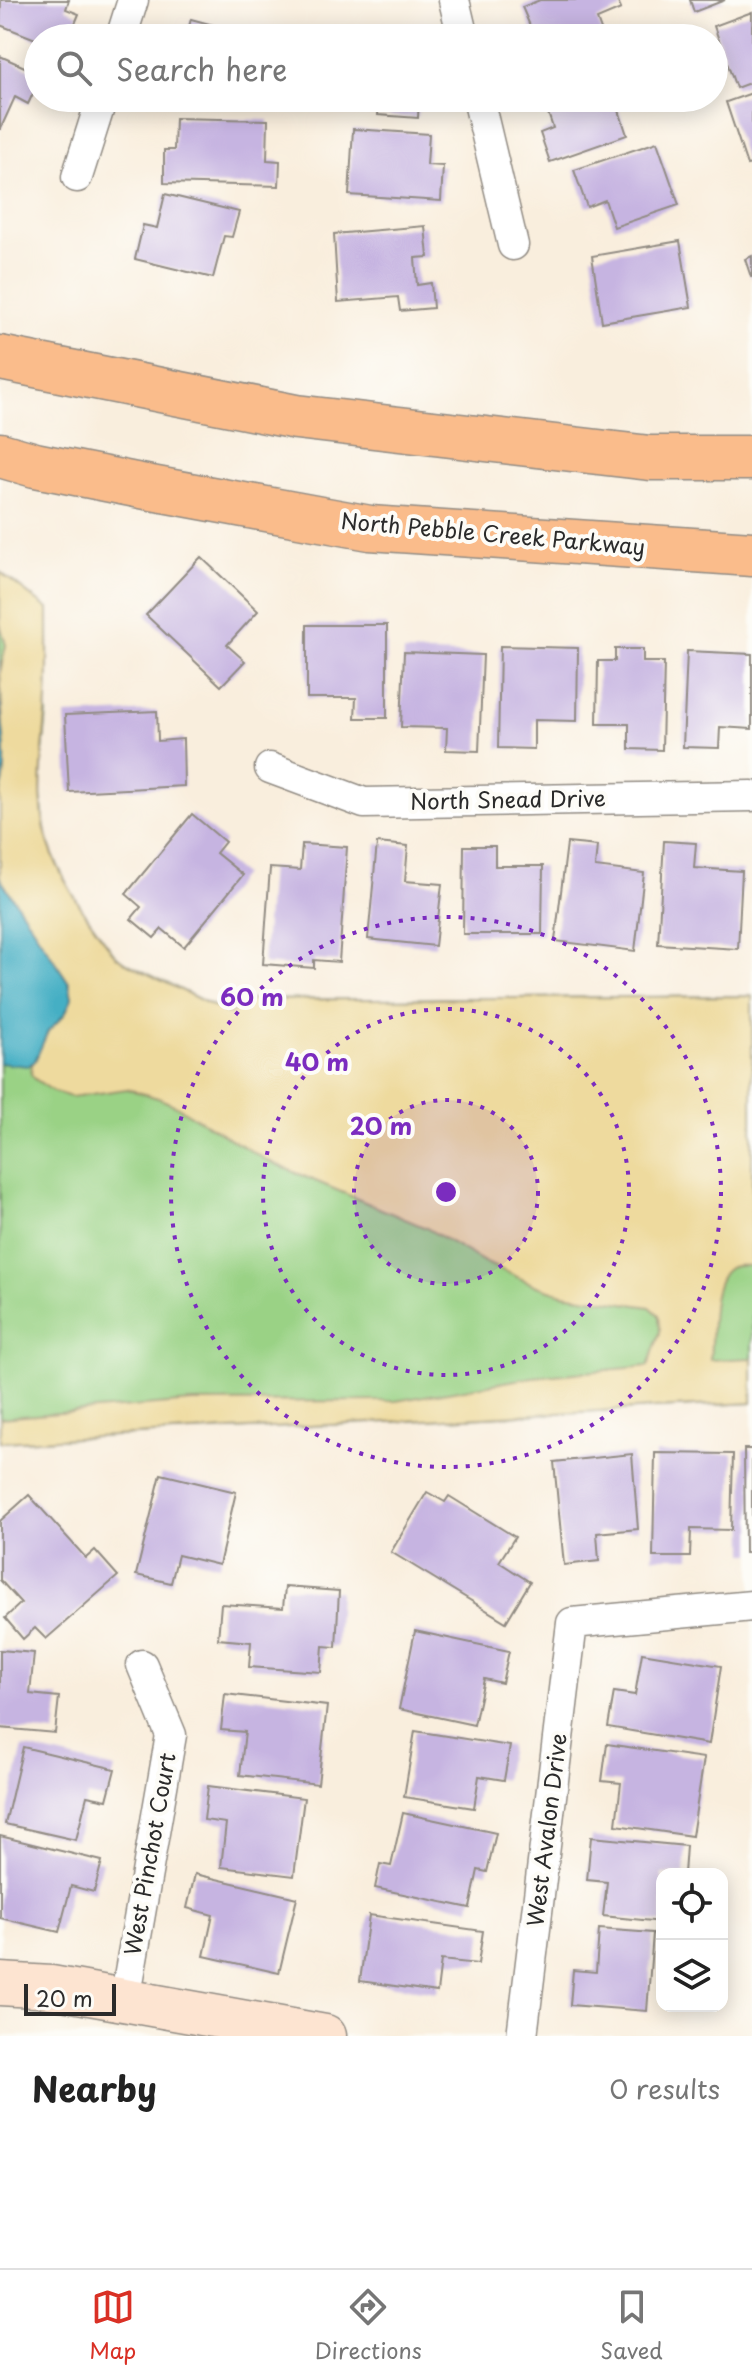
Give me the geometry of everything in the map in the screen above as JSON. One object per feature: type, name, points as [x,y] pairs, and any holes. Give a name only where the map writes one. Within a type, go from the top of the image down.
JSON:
[{"type":"main road","points":[[0,358],[296,417],[650,458],[752,458]]},
{"type":"main road","name":"North Pebble Creek Parkway","points":[[0,455],[146,487],[370,528],[752,554]]},
{"type":"street","points":[[125,24],[133,0]]},
{"type":"street","points":[[454,0],[460,24]]},
{"type":"street","points":[[77,177],[98,112]]},
{"type":"street","points":[[481,112],[513,245]]},
{"type":"street","name":"North Snead Drive","points":[[270,768],[364,803],[752,796]]},
{"type":"street","name":"West Avalon Drive","points":[[522,2036],[572,1623],[752,1606]]},
{"type":"street","name":"West Pinchot Court","points":[[125,2000],[171,1735],[142,1665]]},
{"type":"street","points":[[0,1984],[51,1987],[307,2035]]},
{"type":"green space","points":[[0,572],[47,712],[41,797],[45,831],[52,854],[74,899],[115,955],[124,962],[229,1014],[252,1000],[752,996],[752,1403],[0,1442]]},
{"type":"sand","points":[[0,572],[48,609],[48,688],[41,785],[47,838],[73,894],[115,955],[124,962],[229,1014],[252,1000],[752,996],[752,1266],[733,1266],[717,1286],[710,1360],[752,1358],[752,1403],[0,1442],[0,1418],[192,1402],[396,1401],[533,1377],[648,1366],[660,1332],[659,1315],[650,1307],[562,1294],[537,1286],[486,1263],[426,1228],[268,1161],[158,1098],[127,1089],[71,1097],[54,1092],[35,1079],[31,1074],[32,1065],[48,1031],[65,1014],[72,997],[69,983],[0,878],[0,794],[5,761],[0,672],[6,645],[0,624]]},
{"type":"water","points":[[0,704],[5,760],[0,794]]},
{"type":"water","points":[[0,878],[69,983],[72,998],[65,1014],[48,1031],[35,1061],[28,1066],[0,1063]]},
{"type":"building","points":[[1,0],[69,0],[66,9],[79,14],[75,24],[24,24],[24,34],[0,25]]},
{"type":"building","points":[[540,0],[617,0],[621,9],[597,19],[599,24],[529,24],[522,7]]},
{"type":"building","points":[[690,0],[725,0],[694,12]]},
{"type":"building","points":[[752,12],[752,82],[736,88],[728,65],[728,24],[719,24]]},
{"type":"building","points":[[191,19],[210,24],[190,24]]},
{"type":"building","points":[[0,56],[24,67],[24,102],[15,97],[0,130]]},
{"type":"building","points":[[752,93],[752,164],[747,165],[728,101]]},
{"type":"building","points":[[378,112],[418,112],[418,118],[378,115]]},
{"type":"building","points":[[548,112],[620,112],[627,135],[550,162],[540,133],[553,128]]},
{"type":"building","points":[[175,118],[268,120],[267,160],[280,161],[279,186],[164,183],[164,150],[174,150]]},
{"type":"building","points":[[353,129],[429,134],[427,165],[443,166],[441,201],[349,195]]},
{"type":"building","points":[[657,142],[679,205],[614,227],[605,200],[587,207],[574,170]]},
{"type":"building","points":[[165,194],[239,212],[232,237],[224,236],[213,278],[135,259],[143,225],[157,228]]},
{"type":"building","points":[[425,226],[428,257],[415,258],[417,285],[431,283],[433,308],[400,311],[398,297],[338,302],[334,234]]},
{"type":"building","points":[[680,241],[691,307],[602,322],[592,256]]},
{"type":"building","points":[[752,256],[752,277],[751,277],[745,259]]},
{"type":"building","points":[[201,557],[258,611],[227,645],[245,661],[221,686],[146,615]]},
{"type":"building","points":[[307,625],[387,625],[387,718],[355,718],[356,698],[307,698]]},
{"type":"building","points":[[500,646],[578,648],[577,721],[534,720],[534,749],[498,748]]},
{"type":"building","points":[[615,649],[643,649],[643,662],[664,662],[662,750],[629,749],[629,724],[597,724],[598,661],[615,661]]},
{"type":"building","points":[[687,651],[752,654],[752,729],[720,727],[719,748],[683,747]]},
{"type":"building","points":[[404,652],[483,655],[479,751],[446,750],[447,728],[401,727]]},
{"type":"building","points":[[157,711],[158,741],[183,739],[184,786],[69,792],[65,715]]},
{"type":"building","points":[[192,814],[225,842],[216,853],[243,875],[184,947],[162,929],[154,938],[131,919],[141,907],[126,894]]},
{"type":"building","points":[[664,841],[696,843],[694,868],[742,871],[738,949],[658,944]]},
{"type":"building","points":[[377,843],[408,846],[405,881],[442,884],[435,946],[368,939]]},
{"type":"building","points":[[567,843],[597,846],[595,867],[644,873],[635,951],[555,941]]},
{"type":"building","points":[[302,844],[347,847],[339,962],[314,960],[314,968],[263,964],[270,868],[300,870]]},
{"type":"building","points":[[464,846],[495,846],[495,866],[543,866],[542,934],[463,934]]},
{"type":"building","points":[[744,1449],[752,1449],[752,1553],[745,1553]]},
{"type":"building","points":[[655,1453],[733,1454],[731,1530],[691,1529],[690,1557],[653,1557]]},
{"type":"building","points":[[632,1454],[638,1529],[597,1533],[599,1561],[564,1565],[554,1462]]},
{"type":"building","points":[[161,1474],[236,1492],[219,1565],[178,1555],[171,1583],[136,1575]]},
{"type":"building","points":[[427,1492],[445,1502],[449,1496],[515,1537],[499,1562],[530,1582],[506,1622],[391,1552]]},
{"type":"building","points":[[29,1495],[86,1558],[95,1550],[118,1576],[46,1639],[35,1628],[23,1639],[5,1618],[21,1603],[0,1580],[0,1521]]},
{"type":"building","points":[[285,1587],[339,1591],[336,1647],[323,1646],[321,1672],[249,1667],[251,1642],[218,1639],[221,1604],[283,1608]]},
{"type":"building","points":[[415,1631],[509,1651],[502,1683],[484,1679],[474,1725],[399,1709]]},
{"type":"building","points":[[0,1650],[34,1653],[30,1694],[59,1697],[55,1733],[0,1728]]},
{"type":"building","points":[[642,1653],[721,1666],[709,1744],[608,1727],[614,1692],[635,1695]]},
{"type":"building","points":[[225,1694],[327,1706],[318,1784],[240,1775],[245,1732],[221,1730]]},
{"type":"building","points":[[415,1731],[510,1746],[504,1780],[479,1776],[474,1808],[404,1797]]},
{"type":"building","points":[[607,1744],[704,1758],[692,1836],[616,1825],[621,1783],[602,1781]]},
{"type":"building","points":[[23,1747],[115,1769],[107,1800],[87,1796],[76,1840],[5,1824]]},
{"type":"building","points":[[208,1786],[304,1798],[294,1876],[221,1867],[226,1823],[204,1820]]},
{"type":"building","points":[[403,1813],[496,1833],[487,1872],[478,1870],[470,1908],[375,1888],[380,1864],[391,1866]]},
{"type":"building","points":[[0,1836],[102,1861],[94,1892],[71,1886],[59,1932],[0,1918]]},
{"type":"building","points":[[591,1837],[686,1846],[684,1868],[656,1868],[656,1921],[603,1916],[607,1882],[587,1880]]},
{"type":"building","points":[[195,1874],[297,1898],[279,1973],[204,1956],[213,1915],[187,1908]]},
{"type":"building","points":[[369,1915],[483,1931],[478,1964],[441,1960],[437,1992],[360,1981]]},
{"type":"building","points":[[599,1929],[653,1933],[647,2011],[570,2005],[573,1970],[596,1972]]}]
